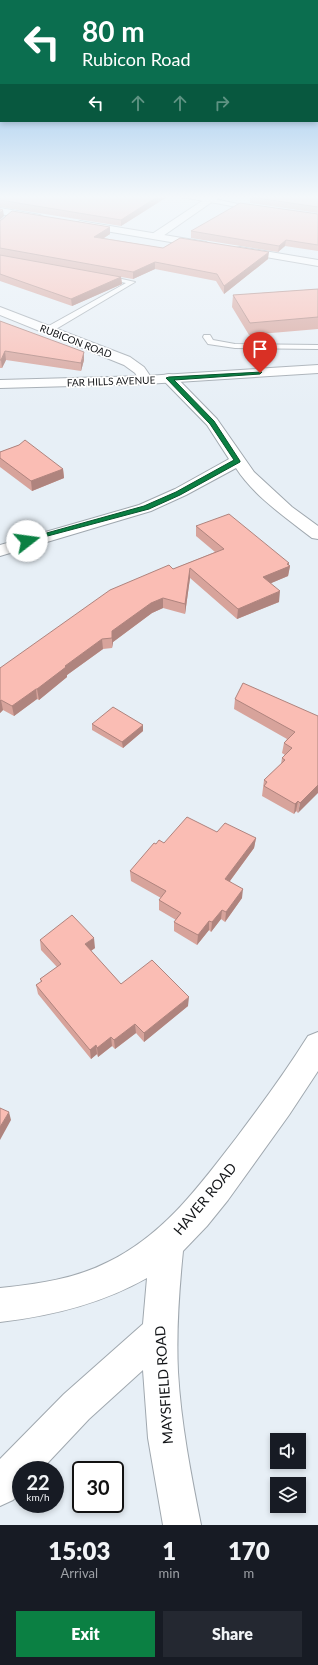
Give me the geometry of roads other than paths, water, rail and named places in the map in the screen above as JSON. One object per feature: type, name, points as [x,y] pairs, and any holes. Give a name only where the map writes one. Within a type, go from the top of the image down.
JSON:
[{"type":"street","name":"RUBICON ROAD","points":[[0,311],[125,360],[136,366],[142,372],[146,380]]},
{"type":"street","name":"FAR HILLS AVENUE","points":[[0,384],[146,380],[318,369]]},
{"type":"street","points":[[169,378],[212,422],[237,461],[248,475],[286,510],[318,534]]},
{"type":"street","points":[[0,551],[27,541],[146,507],[178,494],[237,461]]},
{"type":"street","name":"HAVER ROAD","points":[[0,1305],[65,1296],[100,1283],[128,1270],[167,1243],[181,1231],[207,1201],[255,1140],[300,1075],[318,1045]]},
{"type":"street","name":"MAYSFIELD ROAD","points":[[167,1243],[161,1294],[160,1332],[165,1426],[182,1525]]},
{"type":"street","points":[[0,1487],[28,1456],[83,1401],[138,1350],[160,1332]]},
{"type":"lane","points":[[48,330],[132,282],[96,276]]},
{"type":"lane","points":[[207,338],[210,342],[235,346],[318,347]]}]
